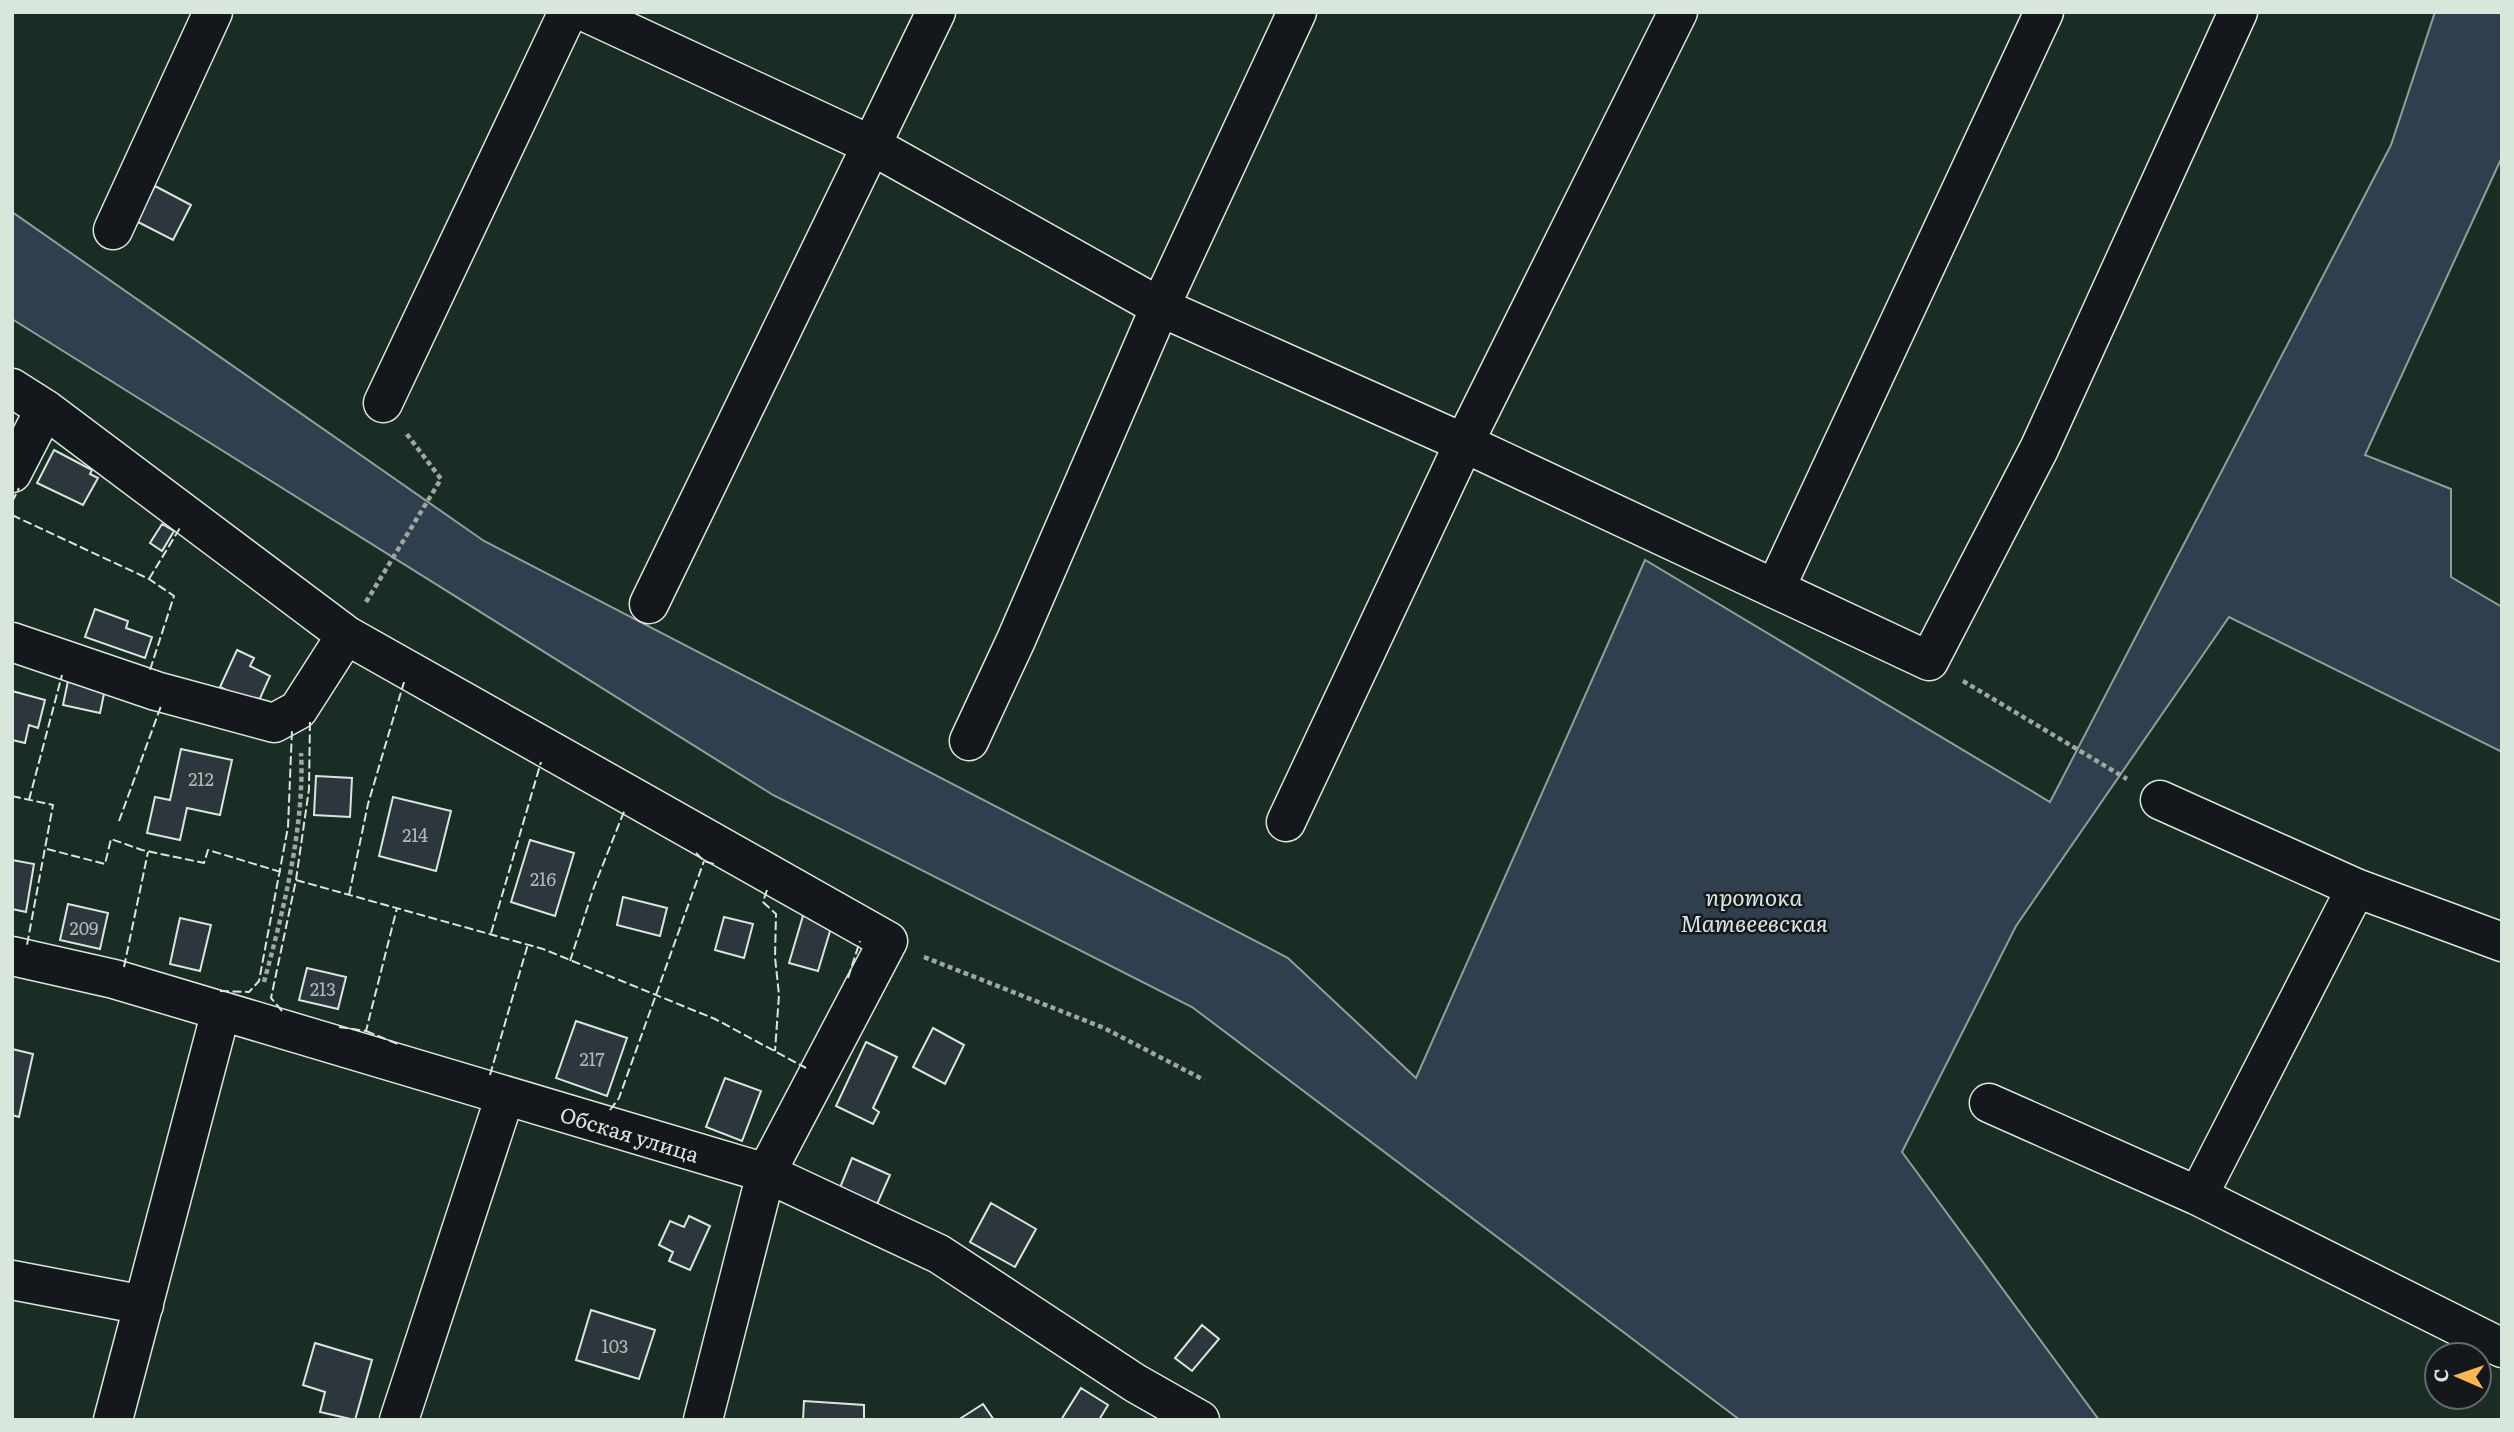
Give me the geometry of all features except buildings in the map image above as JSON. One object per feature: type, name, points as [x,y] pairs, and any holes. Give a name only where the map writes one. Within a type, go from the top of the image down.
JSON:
[{"type":"street","points":[[113,230],[213,12]]},
{"type":"street","points":[[383,403],[568,12]]},
{"type":"street","points":[[585,12],[871,145],[1160,307],[1464,443],[1929,661],[2039,449],[2238,12]]},
{"type":"street","points":[[649,604],[936,12]]},
{"type":"street","points":[[969,741],[1016,640],[1160,307],[1297,12]]},
{"type":"street","points":[[1286,822],[1464,443],[1678,12]]},
{"type":"street","points":[[1776,589],[2044,12]]},
{"type":"street","points":[[12,388],[45,409],[346,635],[888,941],[766,1173],[703,1420]]},
{"type":"street","points":[[12,473],[45,409]]},
{"type":"street","points":[[12,642],[156,691],[274,723],[298,710],[346,635]]},
{"type":"street","points":[[2160,800],[2356,888],[2502,942]]},
{"type":"street","points":[[2198,1196],[2356,888]]},
{"type":"street","name":"Обская улица","points":[[12,956],[114,979],[766,1173],[939,1254],[1135,1383],[1199,1420]]},
{"type":"street","points":[[113,1420],[221,1011]]},
{"type":"street","points":[[399,1420],[505,1096]]},
{"type":"street","points":[[1989,1103],[2198,1196],[2502,1348]]},
{"type":"street","points":[[12,1280],[144,1305]]},
{"type":"path","points":[[346,635],[441,479],[383,403]]},
{"type":"path","points":[[1929,661],[2160,800]]},
{"type":"path","points":[[221,1011],[260,999],[278,930],[303,787],[298,710]]},
{"type":"path","points":[[888,941],[1104,1028],[1204,1080]]},
{"type":"green space","points":[[12,12],[2502,12],[2502,1420],[12,1420]]},
{"type":"water","name":"протока Матвеевская","points":[[2435,12],[2502,12],[2502,157],[2365,455],[2451,489],[2451,577],[2502,607],[2502,752],[2229,617],[2016,926],[1902,1152],[2099,1420],[1740,1420],[1192,1007],[773,795],[12,319],[12,212],[484,541],[1288,958],[1416,1078],[1645,560],[2050,802],[2391,145]]},
{"type":"fence","points":[[12,502],[19,488]]},
{"type":"fence","points":[[12,515],[149,579],[174,596],[149,673]]},
{"type":"fence","points":[[149,579],[180,528]]},
{"type":"fence","points":[[29,800],[62,675]]},
{"type":"fence","points":[[349,895],[368,804],[404,682]]},
{"type":"fence","points":[[119,821],[161,706]]},
{"type":"fence","points":[[282,1011],[271,998],[296,880],[309,789],[310,721]]},
{"type":"fence","points":[[220,991],[249,992],[259,981],[288,827],[292,730]]},
{"type":"fence","points":[[491,933],[541,762]]},
{"type":"fence","points":[[12,796],[53,805],[27,945]]},
{"type":"fence","points":[[570,961],[594,887],[625,809]]},
{"type":"fence","points":[[47,849],[105,864],[111,839],[142,850],[204,863],[208,850],[281,872]]},
{"type":"fence","points":[[124,967],[148,852]]},
{"type":"fence","points":[[696,853],[704,861],[717,865]]},
{"type":"fence","points":[[610,1110],[619,1098],[704,861]]},
{"type":"fence","points":[[296,880],[543,949],[715,1019],[806,1068]]},
{"type":"fence","points":[[767,890],[763,902],[776,914],[775,957],[779,995],[775,1051]]},
{"type":"fence","points":[[339,1027],[366,1031],[397,908]]},
{"type":"fence","points":[[848,978],[860,941]]},
{"type":"fence","points":[[490,1075],[528,944]]},
{"type":"fence","points":[[366,1031],[400,1045]]}]
